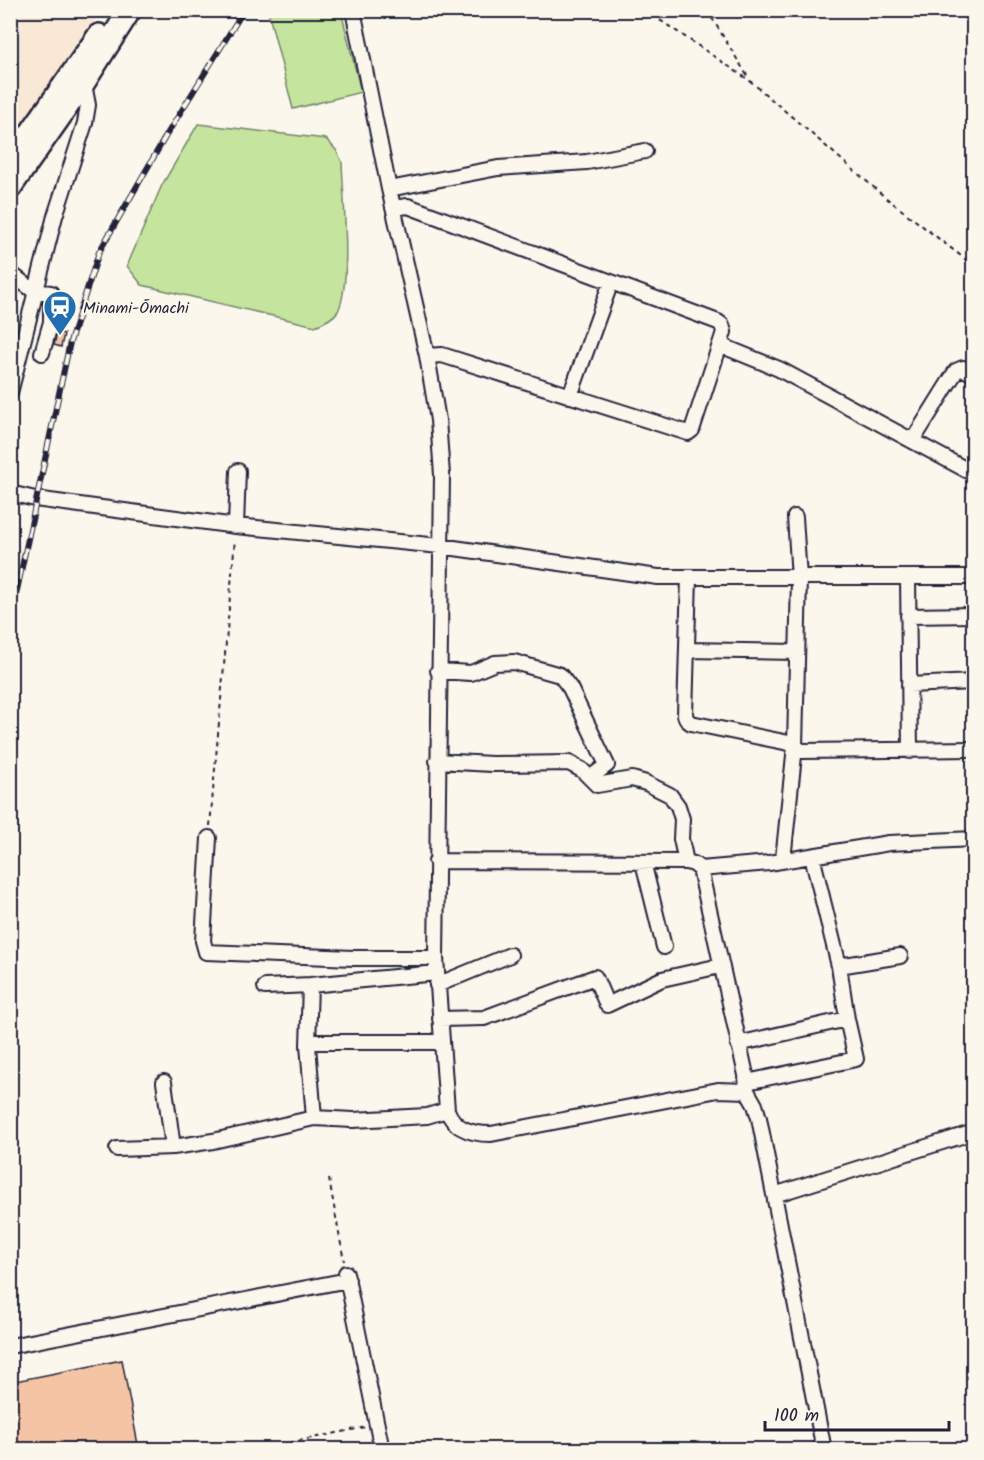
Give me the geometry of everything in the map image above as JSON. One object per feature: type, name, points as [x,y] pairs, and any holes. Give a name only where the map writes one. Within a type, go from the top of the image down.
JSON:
[{"type":"highway","points":[[10,162],[116,10]]},
{"type":"highway","points":[[10,188],[83,84],[130,10]]},
{"type":"street","points":[[353,10],[393,208],[427,356],[438,420],[442,475],[436,958],[447,1110],[451,1119],[457,1126],[470,1132],[490,1134],[718,1090],[747,1087],[856,1059],[839,966],[812,856]]},
{"type":"street","points":[[10,393],[34,291],[85,123],[88,105],[83,84],[82,58]]},
{"type":"street","points":[[389,189],[498,168],[587,162],[645,151]]},
{"type":"street","points":[[393,208],[408,206],[718,322],[722,325],[724,332],[692,430],[685,433],[442,355],[427,356]]},
{"type":"street","points":[[10,273],[34,291],[48,292],[52,297],[49,334],[42,353]]},
{"type":"street","points":[[570,396],[611,282]]},
{"type":"street","points":[[720,345],[779,369],[974,474]]},
{"type":"street","points":[[913,440],[956,371],[963,368],[974,375]]},
{"type":"street","points":[[236,526],[238,471]]},
{"type":"street","points":[[10,493],[35,499],[236,526],[440,546],[658,577],[974,577]]},
{"type":"street","points":[[783,860],[795,746],[799,578],[795,517]]},
{"type":"street","points":[[689,577],[685,715],[691,723],[789,743],[802,751],[974,749]]},
{"type":"street","points":[[908,577],[910,751]]},
{"type":"street","points":[[908,616],[974,615]]},
{"type":"street","points":[[688,650],[796,652]]},
{"type":"street","points":[[438,671],[471,673],[495,663],[514,662],[560,675],[570,688],[607,765],[591,777]]},
{"type":"street","points":[[909,685],[974,682]]},
{"type":"street","points":[[437,761],[492,764],[569,763],[591,777],[597,785],[632,778],[646,783],[670,795],[678,806],[682,819],[681,838],[686,862]]},
{"type":"street","points":[[209,838],[203,941],[206,952],[354,958],[436,958]]},
{"type":"street","points":[[700,869],[769,863],[889,843],[974,839]]},
{"type":"street","points":[[436,861],[686,862],[700,869],[747,1087],[759,1118],[824,1449]]},
{"type":"street","points":[[643,862],[664,947]]},
{"type":"street","points":[[265,987],[437,979],[510,955]]},
{"type":"street","points":[[839,966],[900,956]]},
{"type":"street","points":[[440,1019],[484,1018],[595,977],[607,1005],[662,979],[720,966]]},
{"type":"street","points":[[310,985],[308,1042],[314,1118]]},
{"type":"street","points":[[738,1044],[847,1019]]},
{"type":"street","points":[[308,1042],[441,1042]]},
{"type":"street","points":[[164,1082],[173,1147]]},
{"type":"street","points":[[117,1149],[173,1147],[213,1141],[314,1118],[353,1120],[427,1116],[447,1110]]},
{"type":"street","points":[[774,1195],[974,1132]]},
{"type":"street","points":[[10,1346],[347,1276],[381,1449]]},
{"type":"path","points":[[645,10],[749,80],[885,197],[974,266]]},
{"type":"path","points":[[707,10],[749,80]]},
{"type":"path","points":[[209,838],[236,526]]},
{"type":"path","points":[[329,1179],[347,1276]]},
{"type":"path","points":[[254,1449],[377,1425]]},
{"type":"shaded area","points":[[10,11],[101,11],[11,140]]},
{"type":"green space","points":[[268,11],[341,11],[361,92],[293,109]]},
{"type":"green space","points":[[198,124],[326,139],[336,150],[342,162],[346,261],[342,298],[338,311],[331,318],[315,326],[142,285],[127,266],[162,185]]},
{"type":"building","points":[[57,332],[64,334],[61,347],[54,345]]},
{"type":"building","points":[[122,1360],[139,1450],[10,1450],[10,1382]]},
{"type":"railway","points":[[10,623],[70,342],[99,252],[167,134],[244,10]]},
{"type":"place","name":"Minami-Ōmachi","points":[[60,336]]}]
